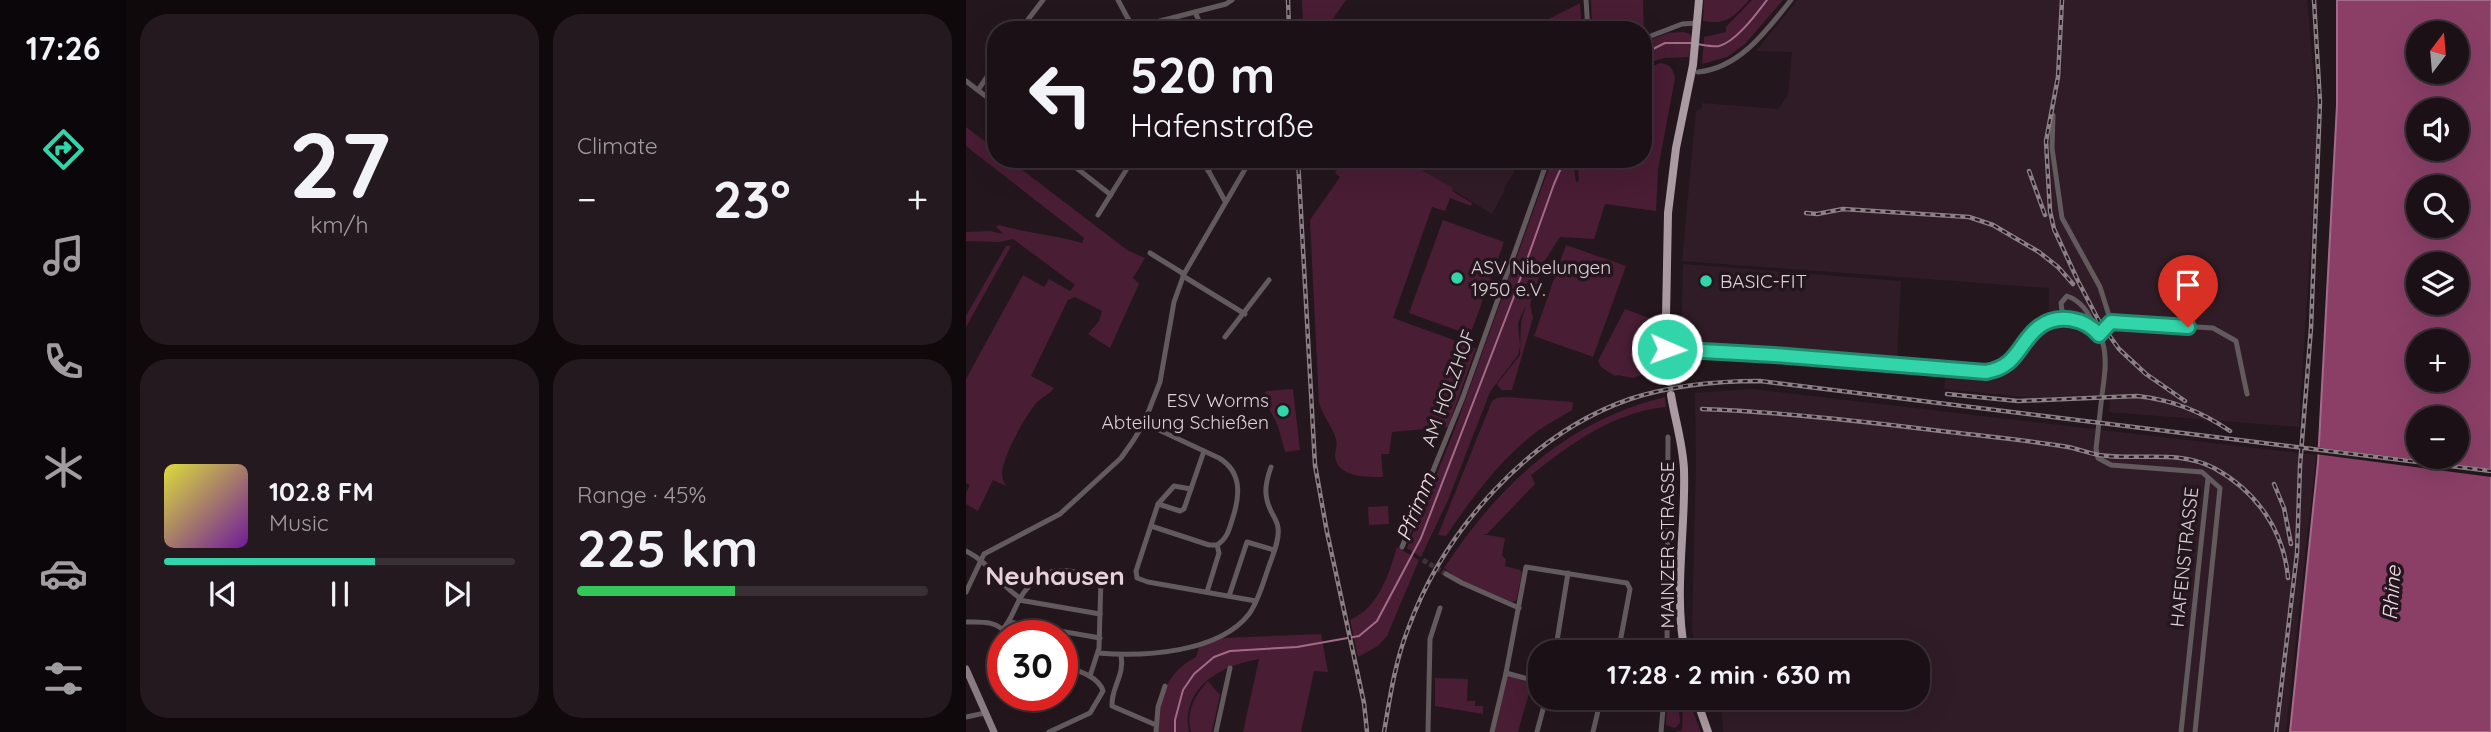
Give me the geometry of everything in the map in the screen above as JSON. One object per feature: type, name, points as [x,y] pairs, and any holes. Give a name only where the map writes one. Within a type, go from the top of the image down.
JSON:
[{"type":"main road","points":[[1669,382],[1668,213],[1676,148],[1695,72],[1699,0]]},
{"type":"main road","name":"MAINZER STRASSE","points":[[1671,395],[1681,439],[1684,470],[1681,596],[1683,640]]},
{"type":"main road","points":[[966,669],[994,732]]},
{"type":"main road","points":[[1701,710],[1709,732]]},
{"type":"street","points":[[1027,21],[1043,0]]},
{"type":"street","points":[[1118,0],[1129,20]]},
{"type":"street","points":[[1162,21],[1226,4],[1232,0]]},
{"type":"street","points":[[1586,0],[1587,21]]},
{"type":"street","points":[[1695,72],[1713,70],[1741,55],[1791,0]]},
{"type":"street","points":[[1195,12],[1199,21]]},
{"type":"street","points":[[1652,36],[1682,24],[1698,23]]},
{"type":"street","points":[[978,90],[987,77]]},
{"type":"street","points":[[966,81],[987,97]]},
{"type":"street","points":[[2053,115],[2052,148],[2062,218],[2100,287],[2111,322]]},
{"type":"street","points":[[1076,168],[1111,195]]},
{"type":"street","points":[[1098,215],[1128,168]]},
{"type":"street","points":[[1206,168],[1225,201]]},
{"type":"street","points":[[966,592],[981,558],[987,552],[1060,514],[1121,458],[1144,423],[1160,382],[1174,302],[1184,275],[1245,168]]},
{"type":"street","name":"AM HOLZHOF","points":[[1402,547],[1463,397],[1545,168]]},
{"type":"street","points":[[1150,253],[1245,314]]},
{"type":"street","points":[[1225,337],[1269,280]]},
{"type":"street","points":[[2063,319],[2062,303],[2067,296],[2077,300],[2091,318],[2104,345],[2106,363],[2095,449],[2098,458],[2112,465],[2199,471],[2208,478]]},
{"type":"street","points":[[1667,349],[1986,372],[2007,365],[2040,326],[2063,319],[2081,321],[2098,333]]},
{"type":"street","points":[[2098,333],[2111,322],[2213,328],[2236,341],[2247,394]]},
{"type":"street","points":[[1144,423],[1219,457],[1228,464],[1236,477],[1239,491],[1228,535],[1217,545],[1209,545],[1151,526]]},
{"type":"street","name":"MAINZER STRASSE","points":[[1667,640],[1668,437]]},
{"type":"street","points":[[1158,504],[1182,510],[1204,451]]},
{"type":"street","points":[[1098,653],[1121,655],[1191,647],[1217,637],[1241,623],[1256,601],[1278,528],[1265,492],[1271,467]]},
{"type":"street","name":"HAFENSTRASSE","points":[[2181,732],[2208,478],[2218,485],[2220,496],[2195,732]]},
{"type":"street","points":[[1191,489],[1174,486],[1158,504],[1136,571],[1139,580],[1256,601]]},
{"type":"street","points":[[1229,596],[1247,542],[1273,550]]},
{"type":"street","points":[[1206,592],[1219,554],[1217,545]]},
{"type":"street","points":[[966,551],[981,558],[1019,599],[1100,614]]},
{"type":"street","points":[[1492,732],[1526,567],[1629,584],[1620,640]]},
{"type":"street","points":[[1010,620],[1019,599],[1037,579],[1054,570],[1067,569],[1101,578],[1117,579]]},
{"type":"street","points":[[1557,640],[1569,573]]},
{"type":"street","points":[[1446,574],[1519,608]]},
{"type":"street","points":[[1090,676],[1100,638],[1101,578]]},
{"type":"street","points":[[1427,732],[1430,639],[1440,607]]},
{"type":"street","points":[[966,622],[987,623]]},
{"type":"street","points":[[1078,634],[1100,638]]},
{"type":"street","points":[[1121,655],[1123,670],[1113,694],[1112,706],[1156,729],[1160,699],[1165,686]]},
{"type":"street","points":[[1216,732],[1230,668]]},
{"type":"street","points":[[1049,732],[1080,719],[1093,710],[1103,688],[1090,676],[1078,671]]},
{"type":"street","points":[[1506,673],[1528,679]]},
{"type":"street","points":[[1538,732],[1543,710]]},
{"type":"street","points":[[1593,732],[1598,710]]},
{"type":"street","points":[[1661,732],[1663,710]]},
{"type":"street","points":[[966,717],[985,713]]},
{"type":"shaded area","points":[[1302,0],[1346,0],[1331,21],[1303,21]]},
{"type":"shaded area","points":[[1591,0],[1643,0],[1644,21],[1592,21]]},
{"type":"shaded area","points":[[1704,0],[1749,0],[1724,21],[1711,22],[1703,21]]},
{"type":"shaded area","points":[[1752,0],[1783,0],[1745,44],[1727,57],[1702,64],[1704,37],[1726,32],[1726,27]]},
{"type":"shaded area","points":[[1797,0],[2307,0],[2318,122],[2299,427],[2109,412],[2110,396],[2034,398],[1944,389],[1946,373],[1987,377],[1999,375],[2015,365],[2038,336],[2055,326],[2049,310],[2049,288],[1682,261],[1696,111],[1702,108],[1702,103],[1778,109],[1788,95],[1792,52],[1756,51]]},
{"type":"shaded area","points":[[1580,3],[1581,21],[1545,21]]},
{"type":"shaded area","points":[[1668,33],[1690,34],[1692,37],[1689,57],[1652,62],[1652,39]]},
{"type":"shaded area","points":[[1661,63],[1667,65],[1675,78],[1658,169],[1656,211],[1605,204],[1594,239],[1560,237],[1544,262],[1530,304],[1533,318],[1512,390],[1501,390],[1497,384],[1520,355],[1521,322],[1526,305],[1518,323],[1518,355],[1490,392],[1448,500],[1421,557],[1407,548],[1456,426],[1549,168],[1574,168],[1576,182],[1579,181],[1578,168],[1652,168],[1652,66]]},
{"type":"shaded area","points":[[966,127],[987,143],[987,162],[966,146]]},
{"type":"shaded area","points":[[994,168],[1020,168],[1127,250],[1145,258],[1133,278],[1139,284],[1110,348],[1088,334],[1099,321],[1102,311],[1075,297],[1068,300],[1031,376],[1054,388],[1036,403],[1014,440],[1003,468],[1002,478],[1006,486],[993,480],[978,511],[966,504],[966,493],[970,485],[966,483],[966,379],[1023,275],[1044,287],[1049,279],[1070,291],[1075,285],[1013,239],[999,242],[966,241],[966,232],[990,231],[1004,234],[996,227],[999,225],[1082,243],[1084,238]]},
{"type":"shaded area","points":[[1339,168],[1418,168],[1453,188],[1452,191],[1472,203],[1471,206],[1450,198],[1445,211],[1432,207],[1393,318],[1476,348],[1448,427],[1392,432],[1389,454],[1381,454],[1383,477],[1354,475],[1341,469],[1335,456],[1336,439],[1319,403],[1310,220],[1340,177],[1335,173]]},
{"type":"shaded area","points":[[1417,168],[1516,168],[1492,214]]},
{"type":"shaded area","name":"ASV Nibelungen 1950 e.V.","points":[[1443,220],[1504,242],[1470,335],[1409,313]]},
{"type":"shaded area","points":[[1566,245],[1626,266],[1593,357],[1534,336]]},
{"type":"shaded area","points":[[1006,246],[1011,246],[966,327],[966,316]]},
{"type":"shaded area","points":[[1683,264],[1901,281],[1897,359],[1681,343]]},
{"type":"shaded area","points":[[1625,309],[1649,318],[1648,351],[1652,370],[1633,378],[1615,376],[1601,367],[1598,361]]},
{"type":"shaded area","name":"ESV Worms Abteilung Schießen","points":[[1293,389],[1300,450],[1285,452],[1278,426],[1262,395],[1267,391]]},
{"type":"shaded area","points":[[1752,389],[2316,455],[2286,732],[1723,732],[1722,710],[1930,710],[1930,640],[1694,640],[1695,393]]},
{"type":"shaded area","points":[[1506,397],[1573,402],[1572,410],[1539,430],[1512,453],[1477,493],[1446,536],[1438,535],[1492,401]]},
{"type":"shaded area","points":[[1665,397],[1666,407],[1628,415],[1594,431],[1546,463],[1531,475],[1535,484],[1487,534],[1481,534],[1505,538],[1502,555],[1506,560],[1505,566],[1522,573],[1516,601],[1512,602],[1461,581],[1444,568],[1488,509],[1538,460],[1596,422]]},
{"type":"shaded area","points":[[1388,506],[1389,524],[1369,525],[1368,507]]},
{"type":"shaded area","points":[[1397,547],[1419,560],[1387,636],[1378,646],[1358,657],[1350,620],[1368,607],[1381,590]]},
{"type":"shaded area","points":[[1321,634],[1328,672],[1314,671],[1301,732],[1243,732],[1259,659],[1218,673],[1197,691],[1188,716],[1189,732],[1157,732],[1159,709],[1166,688],[1177,671],[1196,657],[1199,647],[1224,638]]},
{"type":"shaded area","points":[[1507,675],[1528,681],[1528,696],[1518,732],[1492,732]]},
{"type":"shaded area","points":[[1435,678],[1468,679],[1467,701],[1475,701],[1475,706],[1483,706],[1483,714],[1435,706]]},
{"type":"shaded area","points":[[1208,681],[1220,695],[1212,732],[1191,732],[1192,705]]},
{"type":"shaded area","points":[[1667,710],[1679,710],[1680,723],[1675,728],[1666,725]]},
{"type":"shaded area","points":[[1683,710],[1692,710],[1701,732],[1675,732],[1682,730]]},
{"type":"water","name":"Rhine","points":[[2337,0],[2491,0],[2491,732],[2290,732],[2318,462],[2337,105]]},
{"type":"pier","points":[[2315,447],[2406,458],[2406,466],[2315,454]]},
{"type":"pier","points":[[2469,466],[2491,469],[2491,477],[2430,469],[2469,469]]},
{"type":"waterway","name":"Pfrimm","points":[[1697,44],[1717,46],[1726,43],[1746,26],[1767,0]]},
{"type":"waterway","name":"Pfrimm","points":[[1652,50],[1665,43],[1692,43]]},
{"type":"waterway","name":"Pfrimm","points":[[1175,732],[1175,720],[1183,690],[1194,674],[1214,657],[1230,651],[1297,647],[1359,636],[1377,621],[1421,538],[1561,168]]},
{"type":"tunnel","points":[[1423,560],[1446,574]]},
{"type":"railway","points":[[1288,0],[1289,21]]},
{"type":"railway","points":[[2062,0],[2058,77],[2046,141],[2050,211],[2054,229],[2099,321],[2119,349],[2146,374],[2185,401]]},
{"type":"railway","points":[[2276,732],[2297,553],[2300,466],[2311,328],[2320,102],[2314,0]]},
{"type":"railway","points":[[1298,168],[1315,465],[1364,703],[1367,732]]},
{"type":"railway","points":[[2029,171],[2045,215]]},
{"type":"railway","points":[[1806,213],[1817,214],[1843,209],[1969,217],[1993,225],[2039,252],[2073,284]]},
{"type":"railway","points":[[1384,732],[1403,641],[1424,592],[1467,522],[1525,461],[1558,436],[1593,415],[1630,399],[1662,390],[1710,383],[1760,381],[2491,471]]},
{"type":"railway","points":[[1947,394],[2018,401],[2137,396],[2186,407],[2230,431]]},
{"type":"railway","points":[[1702,409],[1851,420],[2036,442],[2114,457],[2172,457],[2200,462],[2229,477],[2255,500],[2274,528],[2281,544],[2288,578]]},
{"type":"railway","points":[[2274,484],[2284,508],[2291,544]]},
{"type":"place","name":"ASV Nibelungen 1950 e.V.","points":[[1457,278]]},
{"type":"place","name":"BASIC-FIT","points":[[1706,281]]},
{"type":"place","name":"ESV Worms Abteilung Schießen","points":[[1283,411]]},
{"type":"district","name":"Neuhausen","points":[[1055,576]]},
{"type":"route","points":[[1667,349],[1986,372],[2007,365],[2037,329],[2057,320],[2081,321],[2091,326],[2099,335],[2106,331],[2111,322],[2188,327]]}]
